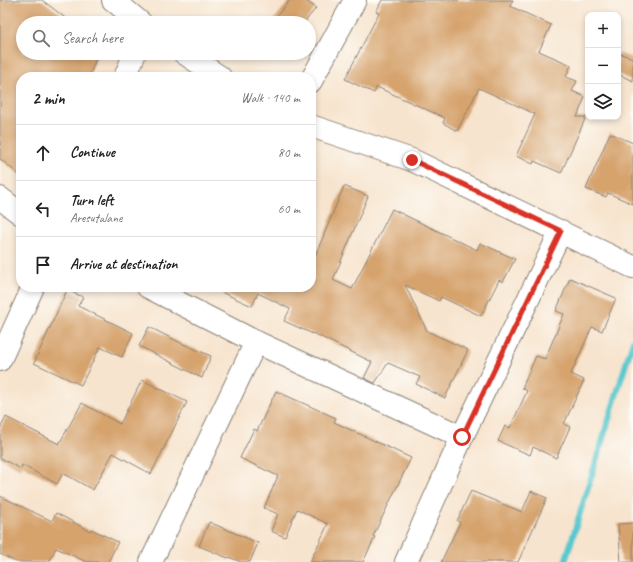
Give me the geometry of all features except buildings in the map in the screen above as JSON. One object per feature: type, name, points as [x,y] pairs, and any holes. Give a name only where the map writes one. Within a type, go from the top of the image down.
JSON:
[{"type":"street","points":[[112,0],[131,16]]},
{"type":"street","points":[[316,72],[355,0]]},
{"type":"street","points":[[127,72],[132,60]]},
{"type":"street","points":[[194,60],[212,72]]},
{"type":"street","points":[[316,128],[412,160],[633,267]]},
{"type":"street","points":[[0,198],[16,210]]},
{"type":"street","points":[[406,562],[462,437],[561,231]]},
{"type":"street","points":[[0,360],[31,292]]},
{"type":"street","points":[[158,292],[256,342],[462,437]]},
{"type":"street","points":[[151,562],[256,342]]},
{"type":"waterway","points":[[565,562],[633,341]]},
{"type":"route","points":[[412,160],[561,231],[462,437]]}]
